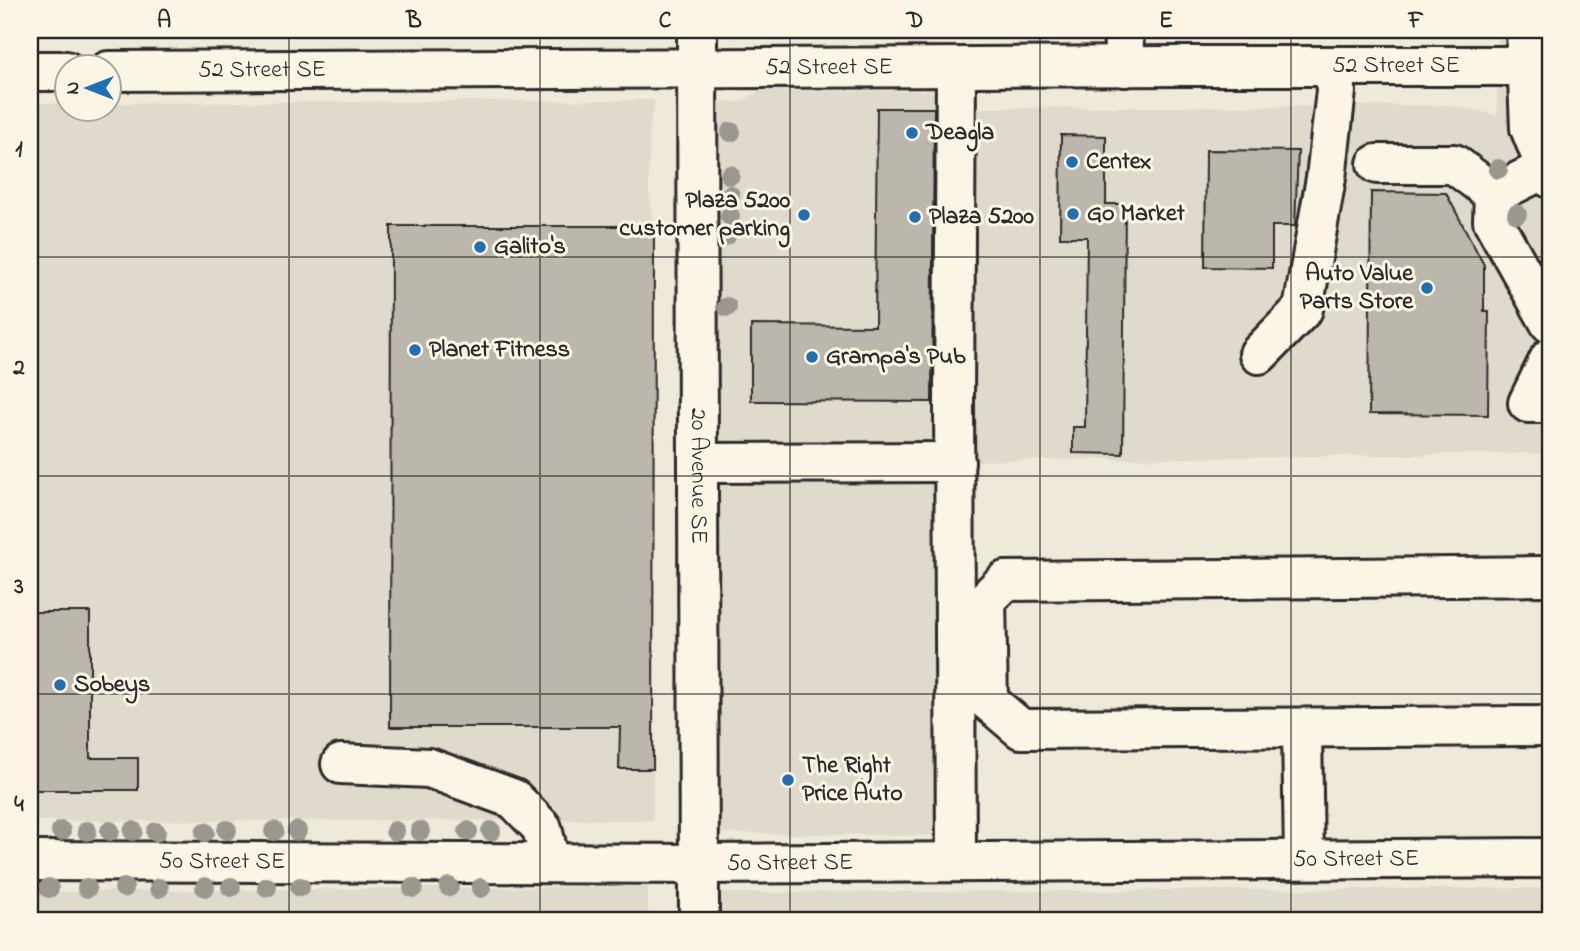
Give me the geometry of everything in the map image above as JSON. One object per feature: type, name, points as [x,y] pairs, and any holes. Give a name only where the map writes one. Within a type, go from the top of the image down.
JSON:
[{"type":"street","name":"20 Avenue SE","points":[[697,30],[699,921]]},
{"type":"street","points":[[1124,30],[1125,67]]},
{"type":"street","name":"52 Street SE","points":[[122,71],[1334,66],[1534,54]]},
{"type":"street","points":[[1494,194],[1548,173],[1530,128],[1534,54]]},
{"type":"street","points":[[1259,354],[1303,309],[1326,178],[1336,91],[1334,66]]},
{"type":"street","points":[[956,68],[956,861]]},
{"type":"street","points":[[30,71],[52,71]]},
{"type":"street","points":[[1377,164],[1454,164],[1494,194]]},
{"type":"street","points":[[1494,194],[1493,221],[1550,323]]},
{"type":"street","points":[[1550,358],[1528,403],[1550,404]]},
{"type":"street","points":[[698,463],[955,462]]},
{"type":"street","points":[[1550,576],[1005,581],[986,600],[988,701],[1021,729],[1550,726]]},
{"type":"street","points":[[1302,728],[1304,859]]},
{"type":"street","points":[[341,764],[429,768],[514,799],[542,828],[550,862]]},
{"type":"street","name":"50 Street SE","points":[[30,861],[699,864],[1550,858]]},
{"type":"shaded area","points":[[1497,30],[1550,30],[1550,453],[966,461],[969,836],[713,833],[698,100],[741,102],[759,91],[955,91],[956,108],[1448,105],[1497,115]]},
{"type":"shaded area","points":[[655,100],[649,133],[649,193],[654,226],[653,820],[30,821],[30,103],[52,103],[52,122],[122,122],[122,103]]},
{"type":"shaded area","points":[[648,886],[648,921],[30,921],[30,892]]},
{"type":"shaded area","points":[[1550,888],[1550,921],[715,921],[715,893]]},
{"type":"building","name":"Plaza 5200","points":[[877,108],[934,108],[932,402],[751,401],[751,325],[875,326]]},
{"type":"building","points":[[1061,135],[1106,136],[1106,204],[1125,204],[1123,454],[1073,453],[1073,427],[1085,427],[1087,237],[1060,237]]},
{"type":"building","points":[[1206,150],[1298,151],[1295,226],[1272,226],[1272,268],[1205,267]]},
{"type":"building","name":"Auto Value Parts Store","points":[[1371,192],[1446,193],[1484,265],[1484,311],[1489,311],[1488,415],[1369,414]]},
{"type":"building","points":[[391,226],[654,226],[653,769],[619,769],[620,727],[390,727]]},
{"type":"building","name":"Sobeys","points":[[30,612],[90,612],[90,758],[138,758],[138,790],[30,790]]},
{"type":"place","name":"Deagla","points":[[912,133]]},
{"type":"place","name":"Centex","points":[[1072,162]]},
{"type":"place","name":"Go Market","points":[[1073,214]]},
{"type":"place","name":"Plaza 5200 customer parking","points":[[804,215]]},
{"type":"place","name":"Plaza 5200","points":[[915,217]]},
{"type":"place","name":"Galito's","points":[[480,247]]},
{"type":"place","name":"Auto Value Parts Store","points":[[1427,288]]},
{"type":"place","name":"Planet Fitness","points":[[415,350]]},
{"type":"place","name":"Grampa's Pub","points":[[812,357]]},
{"type":"place","name":"Sobeys","points":[[60,685]]},
{"type":"place","name":"The Right Price Auto","points":[[788,780]]}]
